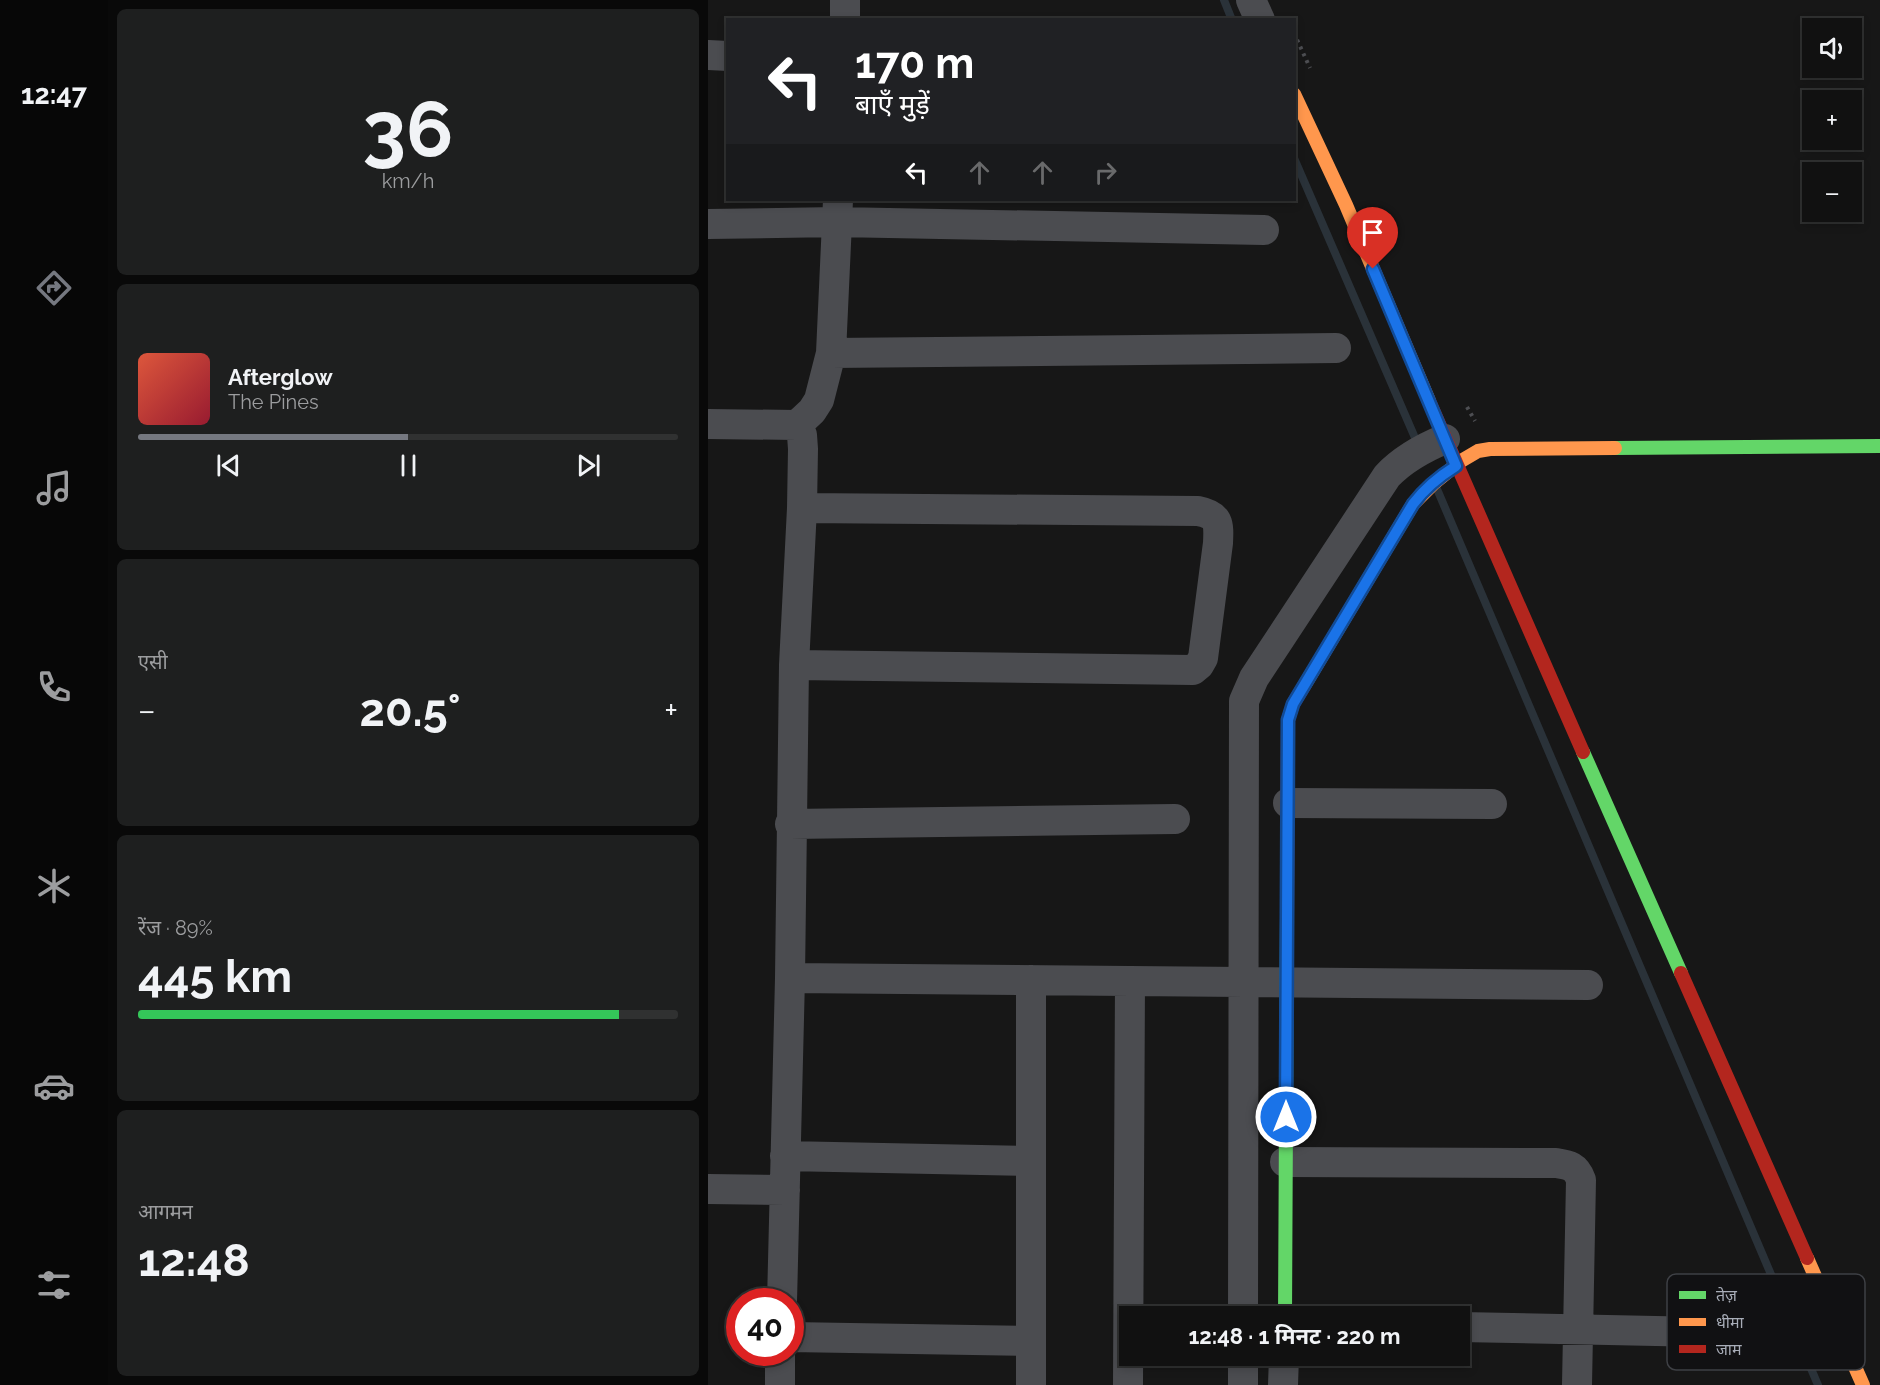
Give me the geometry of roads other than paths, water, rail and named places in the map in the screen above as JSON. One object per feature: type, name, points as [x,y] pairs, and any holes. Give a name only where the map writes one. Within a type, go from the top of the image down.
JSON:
[{"type":"street","points":[[845,0],[845,18]]},
{"type":"street","points":[[1251,0],[1259,18]]},
{"type":"street","points":[[708,56],[726,56]]},
{"type":"street","points":[[1296,98],[1346,205],[1437,451],[1812,1274]]},
{"type":"street","points":[[708,224],[838,211],[1264,230]]},
{"type":"street","points":[[708,424],[797,425],[812,411],[819,400],[831,353],[838,211]]},
{"type":"street","points":[[831,353],[1336,348]]},
{"type":"street","points":[[782,1288],[790,978],[790,824],[794,665],[802,508],[803,449],[802,435],[797,425]]},
{"type":"street","points":[[1244,1306],[1244,701],[1254,678],[1387,476],[1396,466],[1437,451],[1880,446]]},
{"type":"street","points":[[1285,1306],[1288,720],[1293,704],[1413,504],[1436,481],[1437,451]]},
{"type":"street","points":[[794,665],[1193,670],[1203,658],[1219,529],[1216,520],[1209,513],[1197,511],[802,508]]},
{"type":"street","points":[[1288,803],[1492,804]]},
{"type":"street","points":[[790,824],[1175,819]]},
{"type":"street","points":[[790,978],[1588,985]]},
{"type":"street","points":[[1031,980],[1031,1385]]},
{"type":"street","points":[[1128,1385],[1130,981]]},
{"type":"street","points":[[785,1156],[1031,1161]]},
{"type":"street","points":[[1285,1162],[1556,1163],[1570,1165],[1578,1171],[1581,1180],[1577,1385]]},
{"type":"street","points":[[708,1189],[784,1190]]},
{"type":"street","points":[[1470,1327],[1667,1332]]},
{"type":"street","points":[[804,1337],[1031,1341]]},
{"type":"street","points":[[780,1366],[780,1385]]},
{"type":"street","points":[[1243,1366],[1243,1385]]},
{"type":"street","points":[[1283,1385],[1284,1366]]},
{"type":"street","points":[[1856,1370],[1863,1385]]},
{"type":"waterway","points":[[1224,0],[1231,18]]},
{"type":"waterway","points":[[1296,163],[1419,447]]},
{"type":"waterway","points":[[1437,489],[1771,1274]]},
{"type":"waterway","points":[[1812,1370],[1818,1385]]}]
